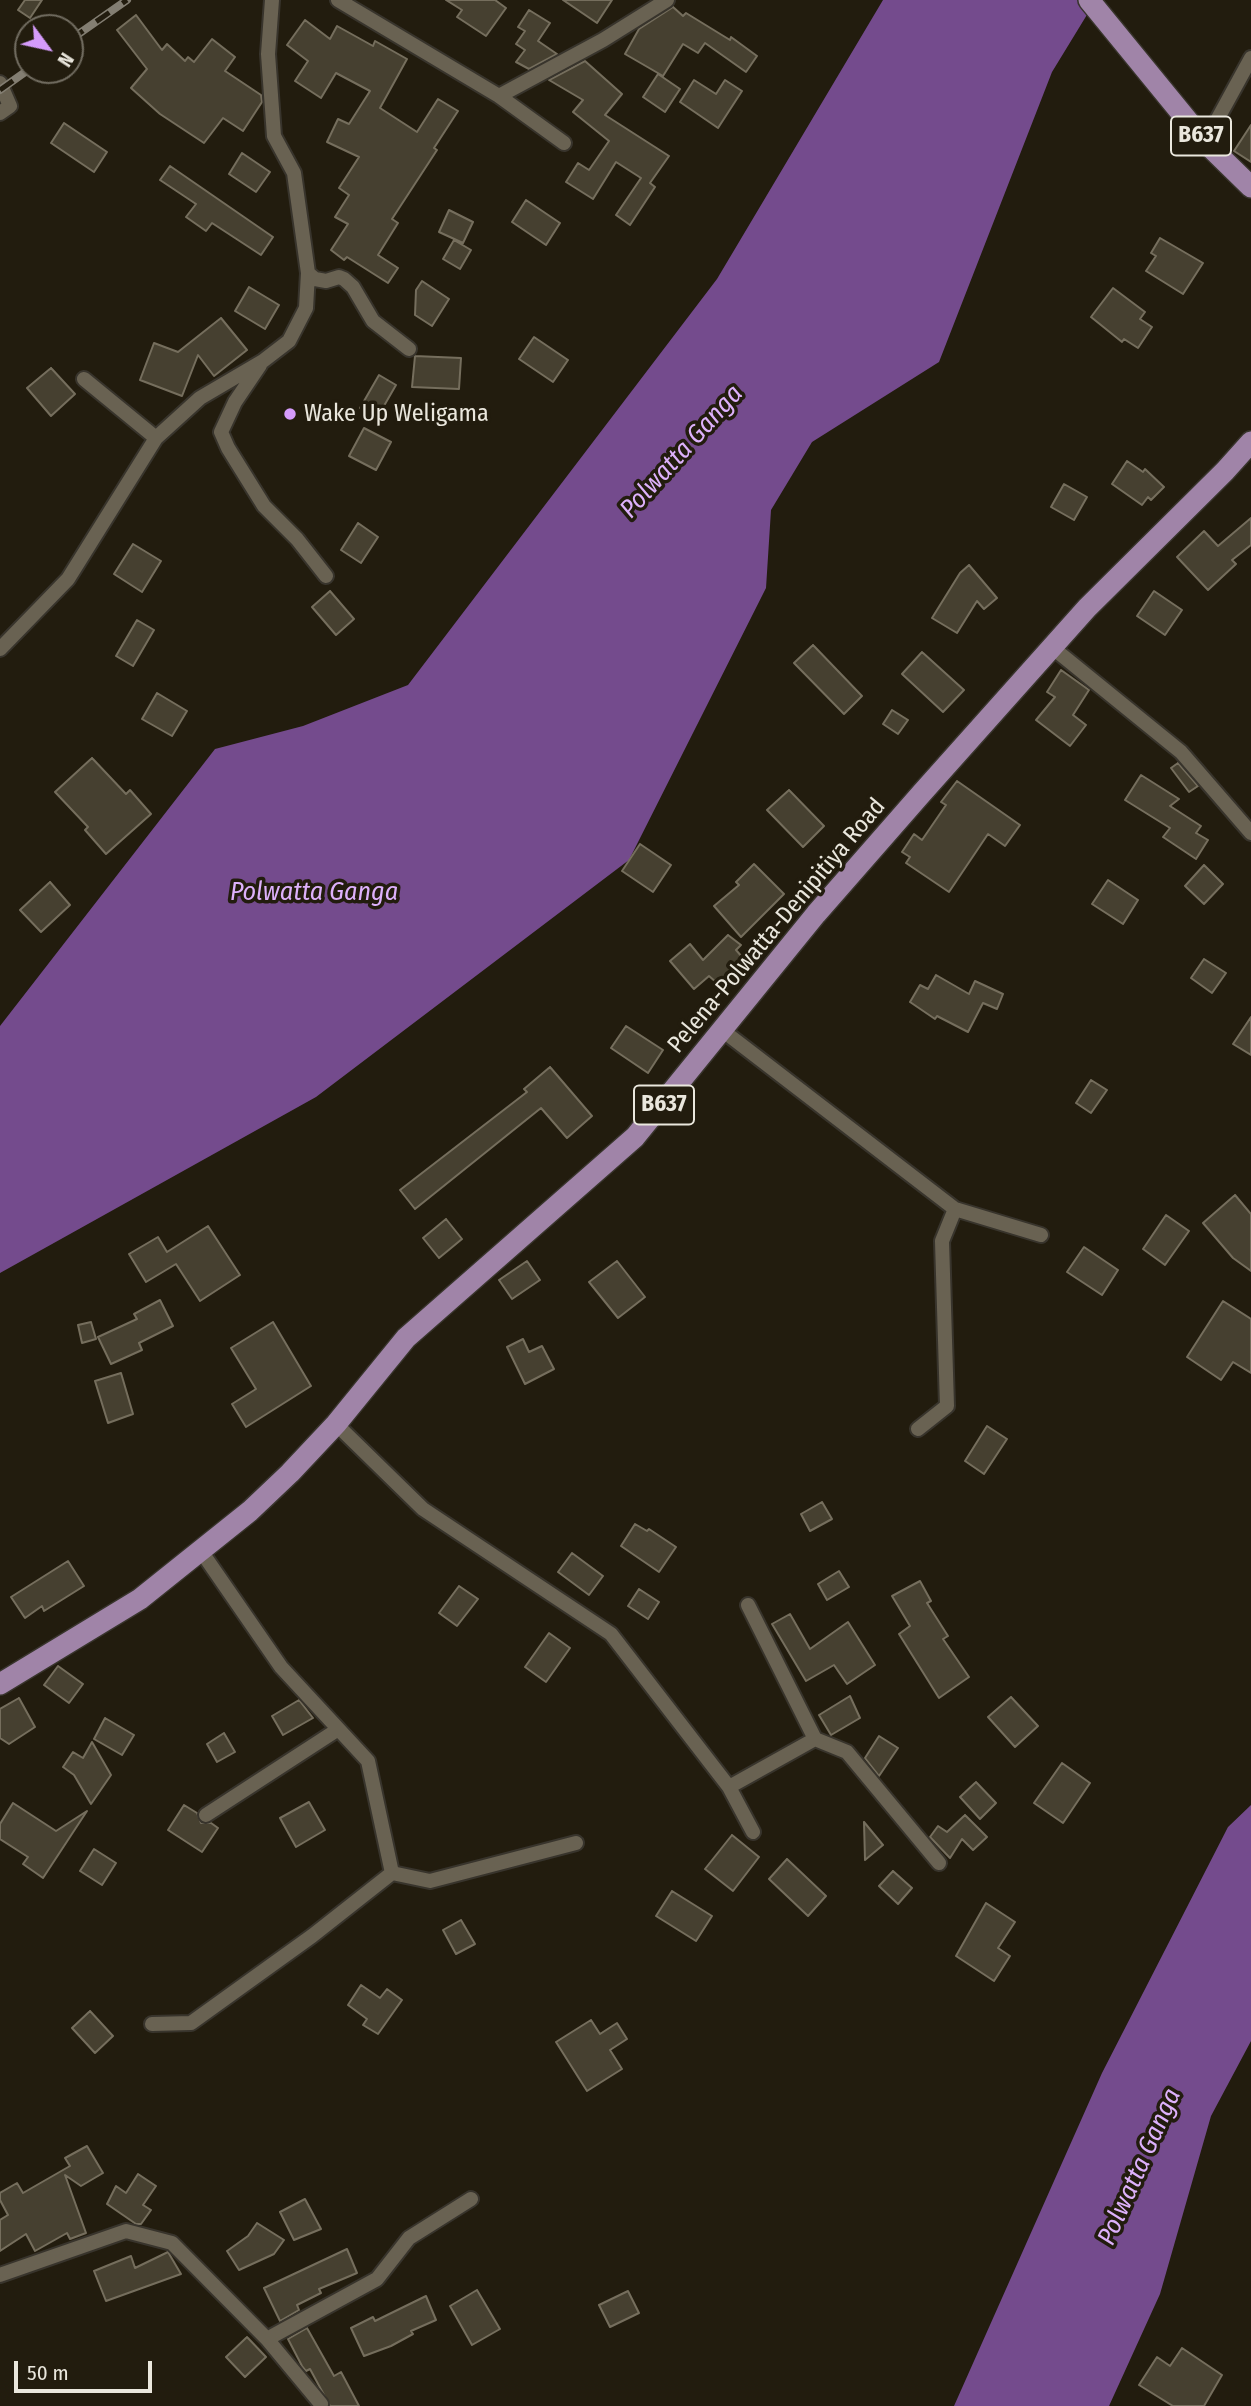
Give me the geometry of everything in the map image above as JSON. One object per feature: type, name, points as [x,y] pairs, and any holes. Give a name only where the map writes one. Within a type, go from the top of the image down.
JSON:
[{"type":"main road","name":"B637","points":[[1089,0],[1205,142],[1251,187]]},
{"type":"main road","name":"Pelena-Polwatta-Denipitiya Road","points":[[0,1684],[140,1599],[201,1551],[290,1474],[406,1338],[635,1137],[816,914],[1087,608],[1251,442]]},
{"type":"street","points":[[0,649],[68,579],[156,438],[200,398],[262,361],[289,341],[306,308],[308,273],[294,173],[274,136],[268,54],[272,0]]},
{"type":"street","points":[[338,0],[499,96],[564,143]]},
{"type":"street","points":[[499,96],[603,40],[667,0]]},
{"type":"street","points":[[1205,142],[1251,58]]},
{"type":"street","points":[[0,83],[10,106],[0,113]]},
{"type":"street","points":[[308,273],[315,279],[326,281],[339,277],[344,279],[353,287],[373,321],[409,349]]},
{"type":"street","points":[[262,361],[235,402],[221,432],[264,506],[297,539],[326,576]]},
{"type":"street","points":[[84,379],[156,438]]},
{"type":"street","points":[[1053,648],[1181,752],[1251,833]]},
{"type":"street","points":[[722,1030],[956,1209],[1041,1235]]},
{"type":"street","points":[[918,1429],[947,1406],[942,1241],[956,1209]]},
{"type":"street","points":[[335,1424],[423,1508],[611,1634],[729,1787],[753,1832]]},
{"type":"street","points":[[201,1551],[281,1667],[368,1761],[392,1873]]},
{"type":"street","points":[[748,1605],[815,1739],[846,1752],[940,1864]]},
{"type":"street","points":[[206,1815],[338,1730]]},
{"type":"street","points":[[729,1787],[815,1739]]},
{"type":"street","points":[[392,1873],[430,1881],[576,1843]]},
{"type":"street","points":[[152,2024],[191,2023],[312,1936],[392,1873]]},
{"type":"street","points":[[267,2339],[377,2279],[409,2238],[471,2199]]},
{"type":"street","points":[[0,2275],[126,2231],[172,2243],[267,2339],[321,2404]]},
{"type":"water","name":"Polwatta Ganga","points":[[883,0],[1096,0],[1052,72],[939,362],[812,442],[771,510],[766,588],[629,860],[316,1097],[0,1273],[0,1026],[215,749],[303,726],[408,685],[717,279]]},
{"type":"water","name":"Polwatta Ganga","points":[[1251,1805],[1251,2041],[1211,2116],[1160,2294],[1109,2406],[954,2406],[1102,2073],[1228,1827]]},
{"type":"building","points":[[25,0],[42,0],[33,14],[24,14],[18,10]]},
{"type":"building","points":[[446,0],[495,0],[506,8],[486,36],[457,17],[462,10]]},
{"type":"building","points":[[563,0],[612,0],[597,23]]},
{"type":"building","points":[[673,7],[683,16],[686,13],[730,40],[731,37],[757,56],[746,72],[705,43],[698,53],[683,44],[663,76],[625,54],[639,29]]},
{"type":"building","points":[[529,10],[550,23],[538,41],[557,54],[529,69],[516,62],[525,50],[516,44],[525,31],[518,27]]},
{"type":"building","points":[[136,15],[162,50],[167,44],[185,61],[188,57],[194,62],[212,39],[235,57],[225,71],[261,95],[262,102],[243,131],[223,118],[204,143],[160,114],[131,88],[147,69],[117,30]]},
{"type":"building","points":[[305,20],[330,39],[337,26],[373,46],[375,41],[407,59],[380,108],[417,132],[438,99],[458,111],[434,148],[437,150],[392,219],[398,223],[378,255],[398,268],[388,283],[347,257],[344,260],[331,250],[348,224],[335,217],[349,195],[339,188],[359,157],[327,142],[338,119],[349,124],[370,91],[336,73],[321,98],[295,81],[308,61],[287,45]]},
{"type":"building","points":[[585,61],[622,94],[605,115],[669,156],[650,183],[655,187],[630,225],[616,215],[641,178],[616,162],[593,199],[566,182],[578,163],[589,170],[609,141],[573,112],[583,100],[549,80]]},
{"type":"building","points":[[658,74],[680,89],[665,112],[643,97]]},
{"type":"building","points":[[694,80],[716,94],[725,80],[742,91],[718,128],[680,102]]},
{"type":"building","points":[[64,123],[107,152],[94,172],[51,143]]},
{"type":"building","points":[[1251,125],[1251,162],[1234,151]]},
{"type":"building","points":[[242,153],[270,172],[256,192],[229,174]]},
{"type":"building","points":[[170,166],[273,237],[261,255],[212,223],[206,231],[186,217],[196,204],[160,180]]},
{"type":"building","points":[[526,200],[560,223],[546,245],[512,222]]},
{"type":"building","points":[[449,210],[473,222],[463,243],[439,232]]},
{"type":"building","points":[[1160,238],[1203,263],[1183,294],[1146,271],[1156,256],[1151,253]]},
{"type":"building","points":[[454,240],[471,250],[460,269],[443,259]]},
{"type":"building","points":[[422,281],[449,299],[432,326],[415,315],[416,290]]},
{"type":"building","points":[[249,287],[279,305],[265,329],[235,311]]},
{"type":"building","points":[[1113,288],[1145,312],[1140,319],[1152,327],[1138,348],[1124,339],[1122,342],[1091,317]]},
{"type":"building","points":[[221,318],[247,350],[214,376],[198,355],[182,396],[140,380],[154,343],[178,352]]},
{"type":"building","points":[[534,337],[568,360],[553,382],[519,359]]},
{"type":"building","points":[[415,356],[461,358],[459,389],[412,387]]},
{"type":"building","points":[[51,368],[75,394],[51,416],[27,388]]},
{"type":"building","points":[[379,375],[396,385],[377,418],[360,408]]},
{"type":"building","points":[[364,428],[391,442],[376,470],[349,456]]},
{"type":"building","points":[[1127,461],[1143,472],[1145,469],[1164,487],[1151,500],[1148,497],[1142,505],[1112,484]]},
{"type":"building","points":[[1064,484],[1087,497],[1074,520],[1051,507]]},
{"type":"building","points":[[1251,518],[1251,545],[1232,560],[1236,564],[1208,590],[1177,557],[1204,531],[1218,546]]},
{"type":"building","points":[[358,523],[378,537],[361,563],[341,550]]},
{"type":"building","points":[[133,544],[161,561],[142,592],[114,574]]},
{"type":"building","points":[[969,565],[997,598],[984,609],[977,601],[957,633],[932,618],[960,573]]},
{"type":"building","points":[[330,591],[354,619],[336,635],[312,607]]},
{"type":"building","points":[[1154,591],[1182,610],[1165,635],[1137,616]]},
{"type":"building","points":[[137,620],[154,630],[133,666],[116,656]]},
{"type":"building","points":[[813,645],[862,696],[844,714],[794,663]]},
{"type":"building","points":[[922,652],[964,690],[943,712],[902,674]]},
{"type":"building","points":[[1061,670],[1089,690],[1073,715],[1086,725],[1070,746],[1036,720],[1055,697],[1047,692]]},
{"type":"building","points":[[157,693],[187,711],[172,736],[142,719]]},
{"type":"building","points":[[892,710],[908,720],[898,734],[883,724]]},
{"type":"building","points":[[92,758],[126,794],[130,790],[151,814],[106,854],[85,830],[88,827],[55,792]]},
{"type":"building","points":[[1178,763],[1198,786],[1189,792],[1171,768]]},
{"type":"building","points":[[1141,775],[1179,799],[1170,806],[1201,826],[1196,833],[1208,840],[1196,859],[1163,837],[1170,828],[1125,800]]},
{"type":"building","points":[[957,781],[1020,825],[1005,846],[988,834],[949,892],[906,863],[910,857],[902,852],[914,834],[922,840],[946,805],[941,802]]},
{"type":"building","points":[[789,790],[824,826],[803,847],[767,810]]},
{"type":"building","points":[[640,844],[671,865],[653,892],[622,871]]},
{"type":"building","points":[[754,864],[784,894],[741,937],[714,906],[739,885],[736,882]]},
{"type":"building","points":[[1204,865],[1223,884],[1204,904],[1185,886]]},
{"type":"building","points":[[1108,880],[1138,900],[1123,924],[1092,904]]},
{"type":"building","points":[[50,882],[70,905],[41,932],[20,910]]},
{"type":"building","points":[[728,935],[741,945],[736,950],[749,965],[725,990],[709,976],[694,989],[670,961],[690,944],[703,960]]},
{"type":"building","points":[[1204,959],[1226,973],[1212,993],[1191,978]]},
{"type":"building","points":[[936,975],[969,994],[975,981],[1003,994],[997,1009],[983,1003],[968,1032],[937,1016],[935,1019],[910,1002],[920,985],[928,989]]},
{"type":"building","points":[[1251,1017],[1251,1055],[1233,1044]]},
{"type":"building","points":[[626,1026],[663,1050],[648,1073],[611,1048]]},
{"type":"building","points":[[550,1067],[592,1116],[567,1138],[541,1108],[415,1209],[400,1190],[527,1092],[524,1089]]},
{"type":"building","points":[[1091,1080],[1107,1090],[1091,1113],[1076,1103]]},
{"type":"building","points":[[1235,1195],[1251,1214],[1251,1271],[1233,1258],[1203,1223]]},
{"type":"building","points":[[1166,1215],[1189,1231],[1165,1265],[1143,1249]]},
{"type":"building","points":[[446,1219],[462,1239],[439,1258],[423,1238]]},
{"type":"building","points":[[208,1226],[240,1275],[200,1301],[176,1264],[146,1282],[129,1254],[158,1237],[167,1252]]},
{"type":"building","points":[[1084,1247],[1118,1270],[1102,1295],[1067,1272]]},
{"type":"building","points":[[527,1261],[540,1280],[512,1299],[499,1280]]},
{"type":"building","points":[[617,1261],[645,1297],[618,1318],[589,1282]]},
{"type":"building","points":[[160,1300],[173,1326],[139,1343],[142,1350],[111,1364],[98,1337],[137,1319],[134,1314]]},
{"type":"building","points":[[1223,1301],[1251,1319],[1251,1373],[1233,1362],[1221,1380],[1187,1357]]},
{"type":"building","points":[[91,1322],[96,1339],[82,1343],[78,1325]]},
{"type":"building","points":[[273,1322],[311,1386],[246,1427],[232,1404],[256,1389],[231,1348]]},
{"type":"building","points":[[523,1339],[529,1352],[542,1346],[554,1369],[525,1384],[507,1347]]},
{"type":"building","points":[[121,1373],[133,1414],[108,1423],[95,1381]]},
{"type":"building","points":[[987,1426],[1007,1439],[984,1474],[965,1461]]},
{"type":"building","points":[[822,1502],[832,1519],[810,1531],[801,1514]]},
{"type":"building","points":[[635,1524],[647,1531],[649,1529],[676,1547],[659,1572],[621,1546]]},
{"type":"building","points":[[572,1553],[603,1576],[589,1595],[558,1572]]},
{"type":"building","points":[[68,1561],[84,1586],[44,1611],[42,1606],[25,1618],[11,1597]]},
{"type":"building","points":[[839,1571],[849,1587],[827,1600],[818,1584]]},
{"type":"building","points":[[920,1581],[931,1601],[927,1603],[948,1636],[943,1639],[969,1677],[939,1698],[899,1634],[910,1626],[892,1596]]},
{"type":"building","points":[[459,1586],[478,1599],[457,1626],[439,1613]]},
{"type":"building","points":[[639,1589],[659,1602],[648,1619],[628,1606]]},
{"type":"building","points":[[790,1614],[810,1649],[848,1622],[875,1665],[847,1684],[834,1665],[806,1681],[772,1624]]},
{"type":"building","points":[[549,1633],[570,1648],[546,1682],[525,1667]]},
{"type":"building","points":[[58,1666],[83,1684],[69,1703],[44,1685]]},
{"type":"building","points":[[850,1696],[860,1718],[831,1735],[819,1715]]},
{"type":"building","points":[[1011,1697],[1038,1726],[1015,1747],[988,1717]]},
{"type":"building","points":[[19,1698],[35,1727],[9,1744],[0,1738],[0,1709]]},
{"type":"building","points":[[299,1700],[313,1718],[283,1735],[272,1716]]},
{"type":"building","points":[[105,1718],[134,1735],[122,1755],[94,1739]]},
{"type":"building","points":[[224,1733],[235,1752],[217,1762],[207,1744]]},
{"type":"building","points":[[879,1736],[898,1748],[879,1776],[865,1758]]},
{"type":"building","points":[[92,1742],[111,1775],[91,1804],[74,1775],[63,1767],[73,1752],[83,1758]]},
{"type":"building","points":[[1062,1763],[1090,1783],[1063,1823],[1034,1803]]},
{"type":"building","points":[[976,1782],[996,1803],[980,1819],[960,1797]]},
{"type":"building","points":[[309,1802],[325,1830],[296,1847],[280,1818]]},
{"type":"building","points":[[13,1803],[56,1831],[87,1811],[43,1878],[23,1864],[28,1857],[0,1839],[0,1824]]},
{"type":"building","points":[[184,1805],[197,1813],[201,1823],[211,1823],[218,1828],[202,1852],[168,1830]]},
{"type":"building","points":[[965,1815],[987,1837],[973,1850],[962,1839],[950,1858],[930,1837],[938,1826],[947,1832]]},
{"type":"building","points":[[864,1822],[883,1845],[865,1860]]},
{"type":"building","points":[[732,1835],[759,1857],[733,1891],[705,1869]]},
{"type":"building","points":[[94,1849],[116,1863],[102,1885],[80,1871]]},
{"type":"building","points":[[787,1859],[826,1896],[808,1916],[769,1879]]},
{"type":"building","points":[[893,1871],[912,1888],[898,1904],[879,1886]]},
{"type":"building","points":[[672,1891],[712,1916],[696,1941],[656,1916]]},
{"type":"building","points":[[986,1903],[1015,1922],[998,1948],[1010,1956],[994,1981],[956,1956]]},
{"type":"building","points":[[461,1920],[475,1944],[456,1954],[443,1930]]},
{"type":"building","points":[[361,1985],[380,1998],[387,1989],[402,2000],[378,2034],[363,2025],[367,2019],[348,2005]]},
{"type":"building","points":[[90,2011],[113,2036],[95,2053],[72,2028]]},
{"type":"building","points":[[591,2020],[600,2034],[617,2023],[627,2039],[610,2050],[622,2069],[587,2091],[556,2042]]},
{"type":"building","points":[[87,2146],[103,2173],[81,2186],[65,2175],[86,2233],[70,2239],[67,2233],[35,2251],[26,2234],[0,2251],[0,2220],[8,2215],[0,2200],[0,2193],[17,2183],[23,2193],[70,2166],[65,2158]]},
{"type":"building","points":[[138,2174],[156,2186],[143,2205],[151,2210],[141,2224],[136,2224],[107,2204],[116,2186],[126,2193]]},
{"type":"building","points":[[305,2199],[321,2229],[294,2240],[280,2212]]},
{"type":"building","points":[[257,2223],[284,2240],[274,2254],[239,2270],[227,2251],[248,2236]]},
{"type":"building","points":[[347,2249],[357,2273],[319,2289],[321,2293],[297,2305],[299,2310],[280,2321],[264,2288]]},
{"type":"building","points":[[168,2252],[181,2274],[106,2301],[94,2271],[131,2256],[135,2268]]},
{"type":"building","points":[[477,2290],[500,2329],[472,2345],[450,2306]]},
{"type":"building","points":[[628,2291],[639,2313],[610,2327],[599,2305]]},
{"type":"building","points":[[426,2296],[436,2320],[411,2331],[413,2334],[391,2346],[364,2356],[351,2328],[373,2317],[375,2321]]},
{"type":"building","points":[[307,2328],[334,2376],[341,2372],[359,2406],[330,2406],[310,2369],[306,2371],[302,2366],[288,2339]]},
{"type":"building","points":[[247,2337],[266,2357],[245,2377],[226,2357]]},
{"type":"building","points":[[1182,2348],[1222,2375],[1204,2406],[1173,2406],[1139,2385],[1157,2357],[1170,2366]]},
{"type":"railway","points":[[84,30],[127,0]]},
{"type":"railway","points":[[0,90],[14,80]]},
{"type":"place","name":"Wake Up Weligama","points":[[290,414]]}]
